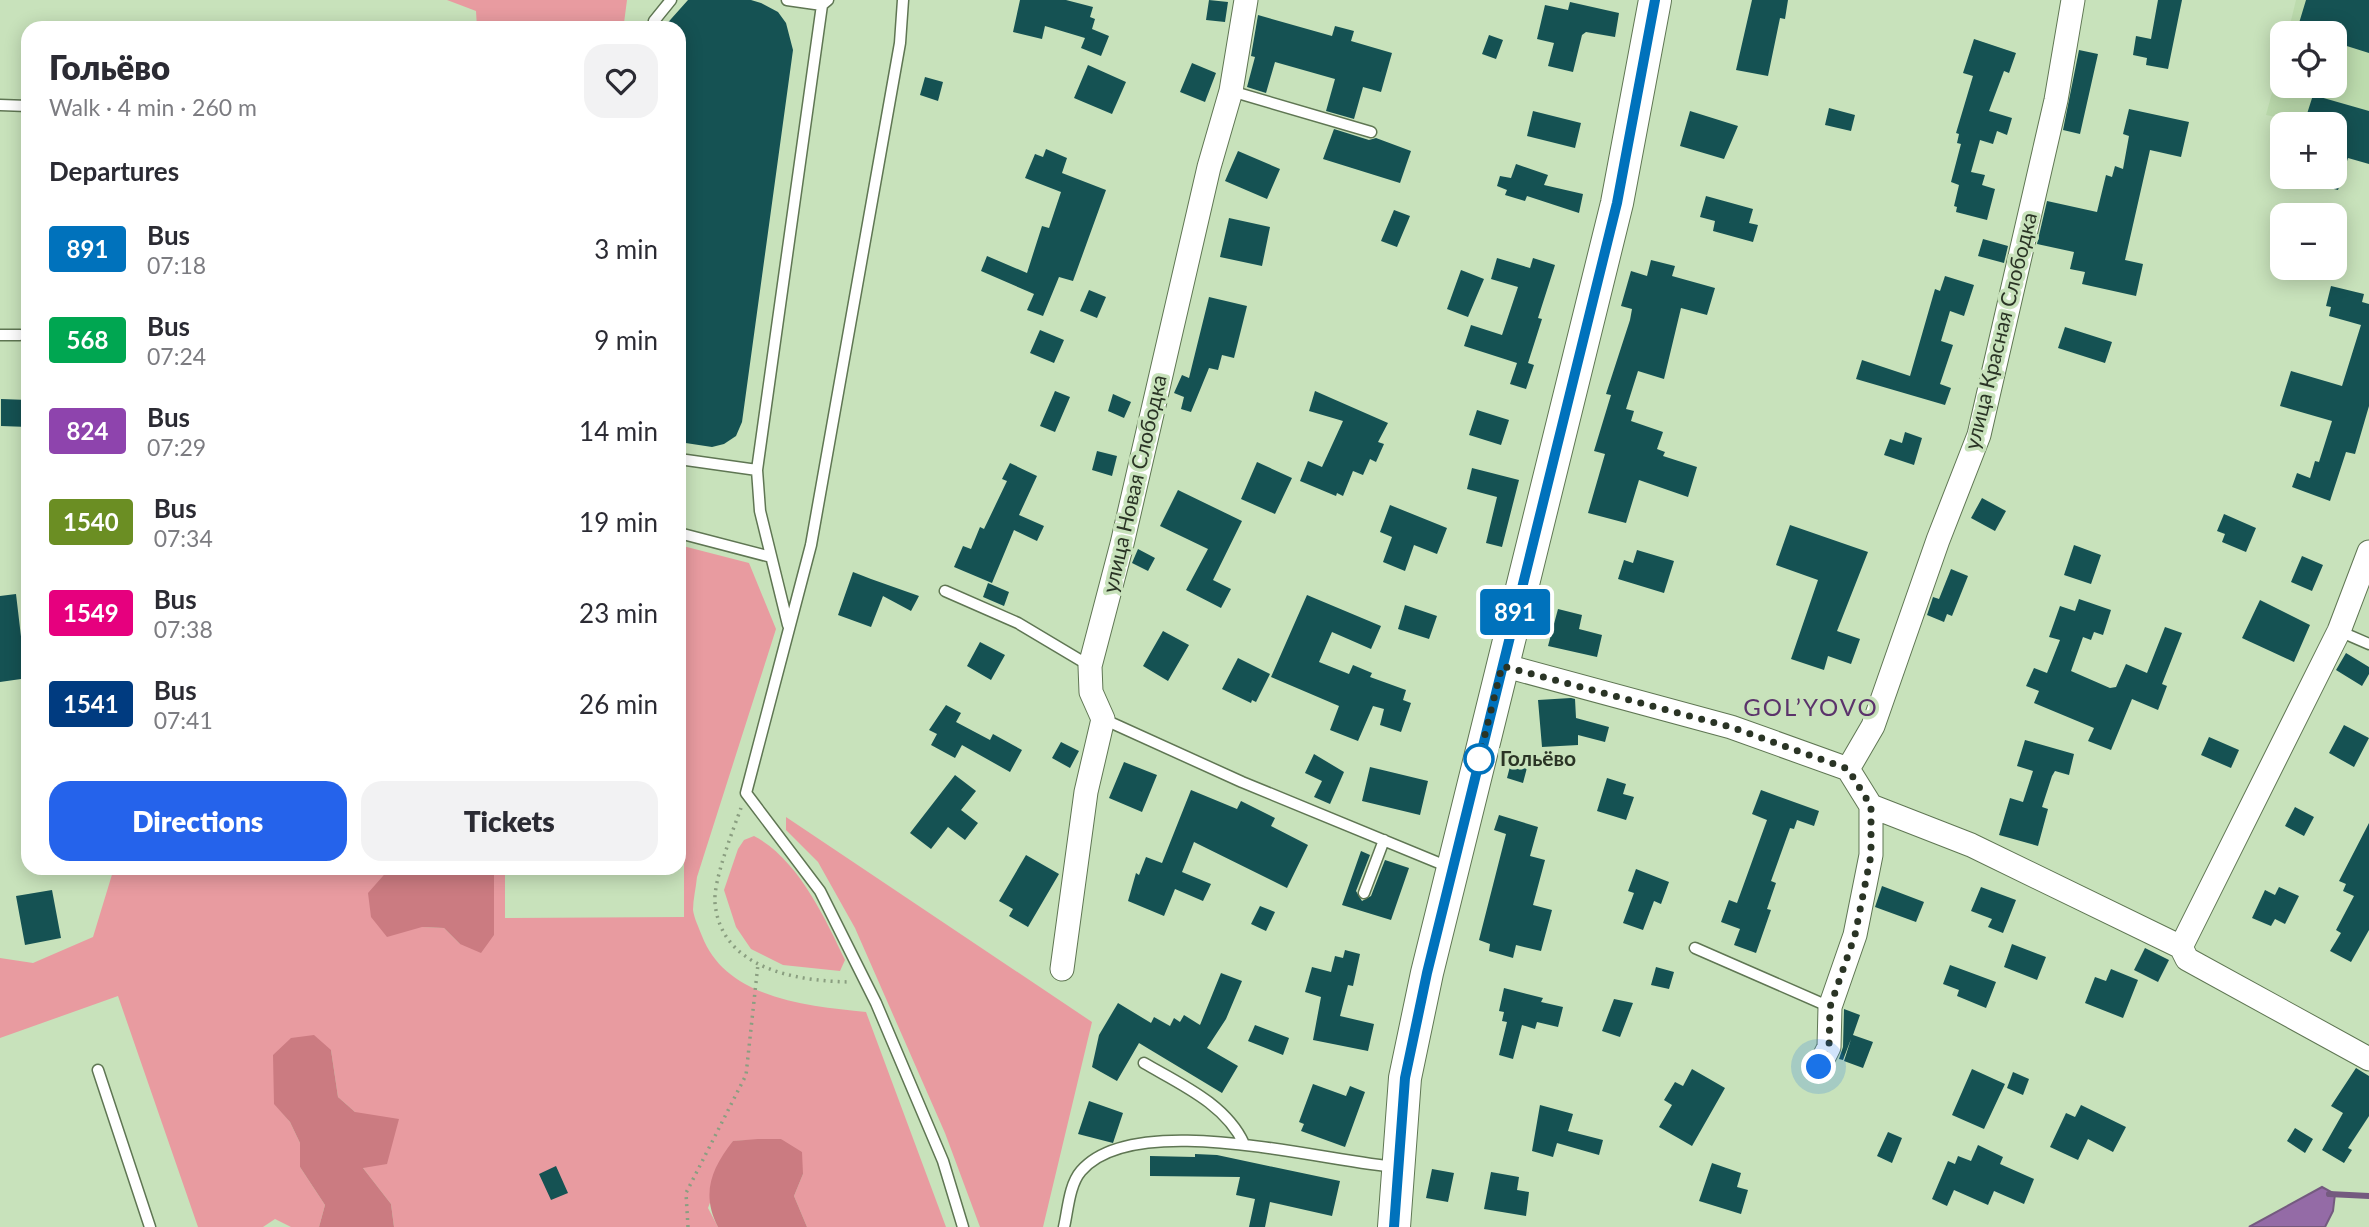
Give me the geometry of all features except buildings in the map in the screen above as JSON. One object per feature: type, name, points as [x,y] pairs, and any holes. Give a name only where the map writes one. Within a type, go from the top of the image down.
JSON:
[{"type":"main road","points":[[1394,1227],[1405,1078],[1452,868],[1617,203],[1655,0]]},
{"type":"street","name":"улица Новая Слободка","points":[[1103,719],[1091,692],[1090,666],[1122,544],[1209,167],[1231,91],[1246,0]]},
{"type":"street","name":"улица Красная Слободка","points":[[1848,769],[1873,726],[1938,540],[1979,435],[2056,100],[2073,0]]},
{"type":"street","points":[[2180,947],[2339,631],[2369,552]]},
{"type":"street","points":[[1502,666],[1731,727],[1848,769],[1871,806],[1871,855],[1855,935],[1830,1007],[1829,1047],[1819,1067]]},
{"type":"street","points":[[1062,969],[1086,792],[1103,719]]},
{"type":"street","points":[[1871,806],[1971,845],[2180,947],[2187,959],[2369,1059]]},
{"type":"lane","points":[[654,21],[671,0]]},
{"type":"lane","points":[[788,0],[825,2],[757,470],[760,511],[789,628]]},
{"type":"lane","points":[[903,0],[901,43],[813,531],[746,793],[820,891],[865,983],[943,1161],[963,1227]]},
{"type":"lane","points":[[1231,91],[1371,132]]},
{"type":"lane","points":[[0,105],[21,106]]},
{"type":"lane","points":[[0,335],[20,335]]},
{"type":"lane","points":[[686,460],[757,470]]},
{"type":"lane","points":[[686,535],[771,557]]},
{"type":"lane","points":[[945,591],[1018,623],[1090,666]]},
{"type":"lane","points":[[2339,631],[2369,644]]},
{"type":"lane","points":[[1103,719],[1242,782],[1452,868]]},
{"type":"lane","points":[[1364,893],[1384,840]]},
{"type":"lane","points":[[1695,948],[1830,1007]]},
{"type":"lane","points":[[1144,1063],[1209,1102],[1236,1126],[1244,1144]]},
{"type":"lane","points":[[98,1070],[150,1227]]},
{"type":"lane","points":[[1064,1227],[1075,1179],[1083,1169],[1099,1158],[1125,1147],[1162,1143],[1273,1146],[1357,1164],[1397,1167]]},
{"type":"path","points":[[746,793],[730,839],[715,901],[722,930],[742,957],[775,972],[826,982],[865,983]]},
{"type":"path","points":[[688,1227],[686,1194],[746,1075],[758,964]]},
{"type":"shaded area","points":[[447,0],[627,0],[624,21],[477,21],[476,11]]},
{"type":"shaded area","points":[[2296,0],[2369,0],[2369,141],[2347,130],[2347,112],[2270,112],[2270,116],[2266,115],[2271,98],[2347,98],[2347,21],[2291,21]]},
{"type":"shaded area","points":[[686,547],[749,563],[776,629],[697,877],[693,910],[697,923],[714,957],[730,974],[749,986],[795,1002],[866,1012],[946,1227],[807,1227],[794,1196],[803,1174],[781,1139],[733,1141],[708,1208],[718,1227],[394,1227],[391,1204],[363,1168],[355,1112],[338,1097],[331,1050],[274,1103],[290,1122],[300,1143],[300,1167],[325,1205],[319,1227],[291,1227],[275,1219],[263,1227],[198,1227],[118,996],[0,1038],[0,958],[33,963],[93,937],[112,875],[385,875],[422,927],[444,928],[460,944],[494,935],[494,875],[505,875],[505,918],[684,917]]},
{"type":"shaded area","points":[[786,817],[1092,1022],[1043,1227],[980,1227],[945,1133],[855,928],[818,862],[786,830]]},
{"type":"shaded area","points":[[754,836],[784,859],[808,891],[845,960],[840,971],[783,965],[751,949],[736,927],[724,890],[738,849],[744,840]]},
{"type":"shaded area","points":[[384,875],[494,875],[494,935],[481,953],[460,944],[444,928],[422,927],[387,937],[371,917],[368,893]]},
{"type":"shaded area","points":[[314,1035],[331,1050],[338,1097],[355,1112],[399,1119],[387,1164],[363,1168],[391,1204],[394,1227],[319,1227],[325,1205],[300,1167],[300,1143],[290,1122],[274,1104],[273,1055],[291,1038]]},
{"type":"shaded area","points":[[781,1139],[802,1152],[803,1174],[794,1196],[807,1227],[718,1227],[709,1193],[714,1172],[733,1141]]},
{"type":"shaded area","points":[[2322,1187],[2335,1194],[2333,1211],[2325,1227],[2249,1227]]},
{"type":"waterway","points":[[2329,1194],[2369,1196]]},
{"type":"bus line","name":"891","points":[[1394,1227],[1398,1139],[1405,1078],[1427,973],[1617,203],[1639,100],[1655,0]]},
{"type":"place","name":"Гольёво","points":[[1479,759]]},
{"type":"district","name":"GOL’YOVO","points":[[1811,708]]},
{"type":"route","points":[[1479,759],[1502,666],[1731,727],[1848,769],[1871,806],[1871,855],[1855,935],[1830,1007],[1829,1047],[1819,1067]]}]
